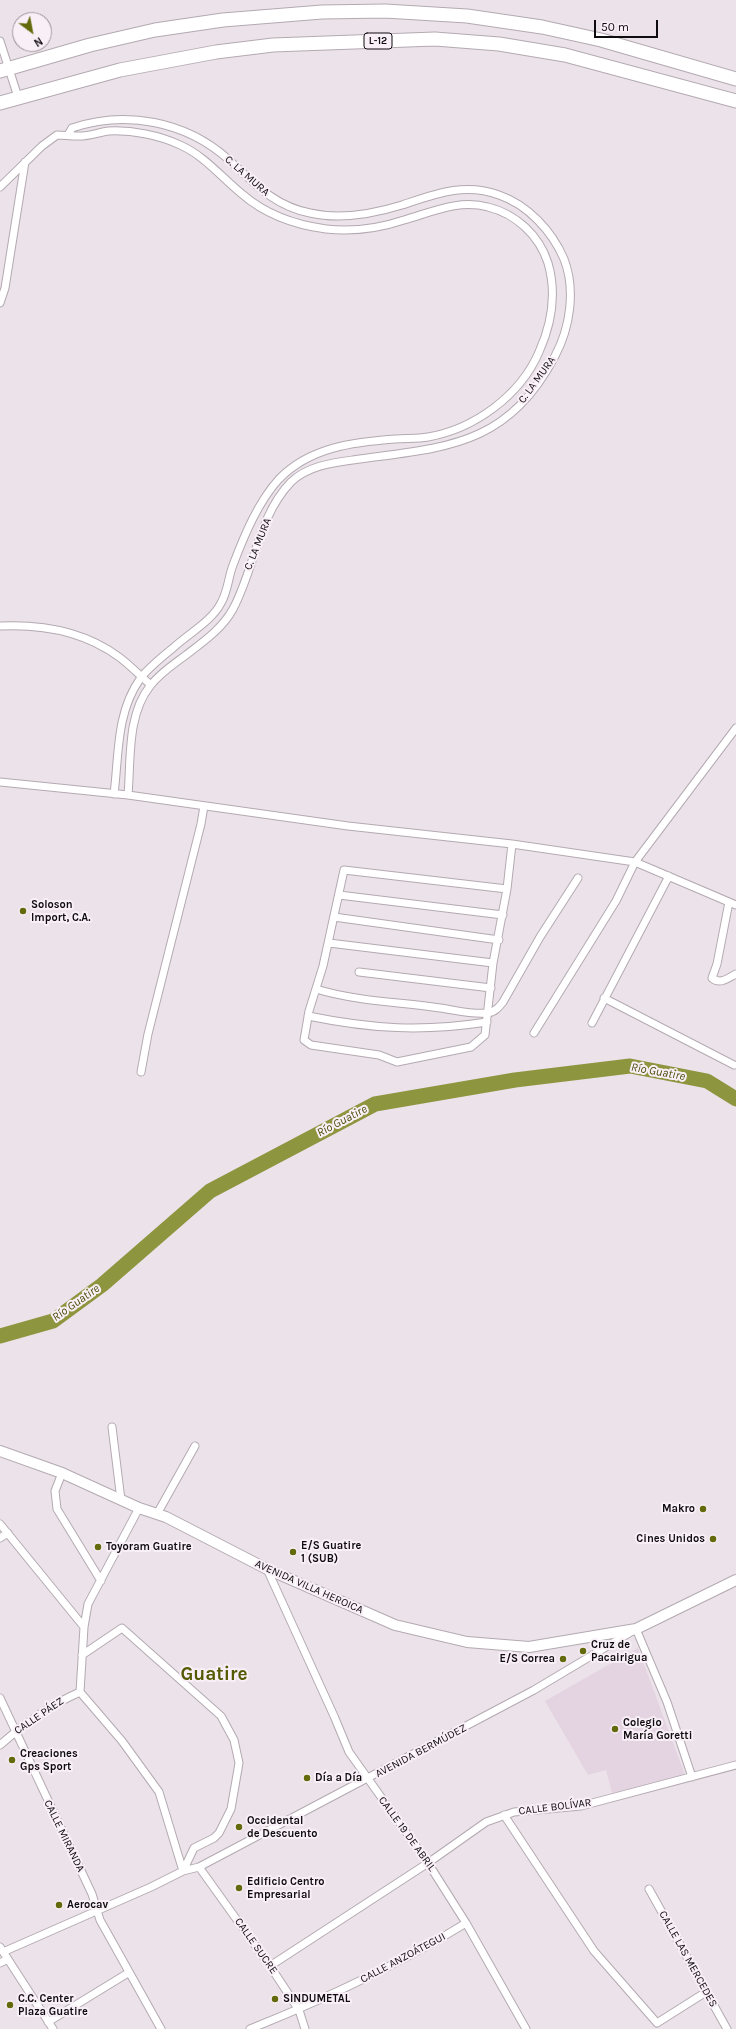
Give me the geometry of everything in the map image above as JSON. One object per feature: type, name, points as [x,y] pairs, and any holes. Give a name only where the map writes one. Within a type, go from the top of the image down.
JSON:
[{"type":"highway","points":[[5,70],[155,30],[223,20],[322,12],[385,11],[467,16],[542,27],[602,40],[736,79]]},
{"type":"highway","name":"L-12","points":[[0,103],[120,70],[216,52],[280,44],[435,39],[499,44],[565,55],[736,101]]},
{"type":"main road","name":"AVENIDA VILLA HEROICA","points":[[0,1451],[62,1473],[139,1508],[157,1514],[267,1569],[396,1625],[467,1642],[529,1647],[636,1629],[736,1580]]},
{"type":"street","points":[[0,41],[5,70],[18,97]]},
{"type":"street","name":"C. LA MURA","points":[[68,135],[72,128],[92,121],[110,119],[147,121],[185,130],[214,148],[256,187],[274,199],[309,213],[334,216],[357,215],[400,205],[444,191],[459,189],[487,191],[517,203],[534,216],[555,243],[563,258],[568,273],[570,290],[570,309],[562,340],[541,378],[514,410],[501,422],[468,440],[445,447],[326,464],[307,471],[290,483],[273,509],[263,530],[240,593],[229,616],[215,631],[165,671],[151,685],[137,711],[133,727],[128,795]]},
{"type":"street","points":[[0,187],[25,162],[57,135],[79,137],[107,132],[122,131],[139,133],[178,144],[210,164],[244,197],[265,210],[282,218],[328,229],[376,228],[452,206],[471,204],[489,207],[506,214],[525,226],[535,237],[545,253],[553,285],[551,321],[536,360],[510,394],[491,411],[469,424],[449,432],[427,438],[342,445],[319,452],[296,465],[281,477],[269,491],[231,568],[226,591],[217,610],[141,677],[130,695],[119,730],[114,794]]},
{"type":"street","points":[[0,303],[5,288],[25,162]]},
{"type":"street","points":[[0,626],[40,626],[80,635],[93,640],[119,657],[151,685]]},
{"type":"street","points":[[534,1033],[616,901],[635,862],[736,728]]},
{"type":"street","points":[[0,782],[128,795],[348,826],[512,844],[635,862],[736,905]]},
{"type":"street","points":[[142,1072],[148,1034],[201,824],[204,806]]},
{"type":"street","points":[[507,889],[344,870],[329,943],[308,1016],[304,1040],[310,1045],[379,1055],[397,1062],[471,1047],[485,1035],[493,963],[503,915],[507,889],[512,844]]},
{"type":"street","points":[[592,1023],[669,876]]},
{"type":"street","points":[[316,989],[345,997],[488,1013],[495,1010],[503,1002],[540,937],[578,878]]},
{"type":"street","points":[[339,895],[503,915]]},
{"type":"street","points":[[729,902],[717,964],[712,978],[716,982],[720,982],[736,974]]},
{"type":"street","points":[[334,917],[499,940]]},
{"type":"street","points":[[329,943],[493,963]]},
{"type":"street","points":[[359,972],[491,988]]},
{"type":"street","points":[[604,998],[734,1065]]},
{"type":"street","points":[[308,1016],[348,1024],[410,1030],[458,1027],[487,1022]]},
{"type":"street","points":[[112,1427],[121,1500]]},
{"type":"street","points":[[157,1514],[195,1446]]},
{"type":"street","points":[[62,1473],[55,1491],[57,1509],[101,1581]]},
{"type":"street","points":[[139,1508],[88,1604],[84,1627],[80,1692],[122,1741],[159,1792],[184,1871]]},
{"type":"street","points":[[0,1524],[84,1627]]},
{"type":"street","points":[[0,1538],[8,1533]]},
{"type":"street","name":"CALLE 19 DE ABRIL","points":[[267,1569],[349,1752],[367,1780],[428,1863],[466,1923],[526,2029]]},
{"type":"street","points":[[82,1655],[122,1628],[221,1716],[234,1740],[239,1763],[231,1809],[219,1833],[214,1838],[194,1848],[184,1871]]},
{"type":"street","points":[[636,1629],[667,1702],[692,1777]]},
{"type":"street","name":"AVENIDA BERMÚDEZ","points":[[2,1949],[97,1910],[184,1871],[199,1867],[367,1780],[534,1690],[636,1629]]},
{"type":"street","name":"CALLE PÁEZ","points":[[0,1745],[15,1732],[59,1701],[80,1692]]},
{"type":"street","name":"CALLE MIRANDA","points":[[0,1698],[92,1894],[100,1920],[160,2029]]},
{"type":"street","name":"CALLE BOLÍVAR","points":[[270,1966],[428,1863],[486,1822],[514,1812],[581,1806],[736,1765]]},
{"type":"street","points":[[504,1815],[594,1951],[657,2023],[706,1992]]},
{"type":"street","name":"CALLE SUCRE","points":[[199,1867],[270,1966],[299,2010],[306,2029]]},
{"type":"street","name":"CALLE LAS MERCEDES","points":[[649,1889],[727,2029]]},
{"type":"street","name":"CALLE ANZOÁTEGUI","points":[[250,2029],[299,2010],[431,1945],[466,1923]]},
{"type":"street","points":[[2,1949],[53,2029]]},
{"type":"street","points":[[0,1963],[8,1959]]},
{"type":"street","points":[[48,2022],[128,1973]]},
{"type":"shaded area","name":"Colegio María Goretti","points":[[638,1648],[685,1775],[612,1793],[606,1770],[588,1775],[545,1701]]},
{"type":"waterway","name":"Río Guatire","points":[[0,1336],[53,1321],[102,1285],[210,1191],[375,1104],[515,1080],[630,1066],[707,1081],[736,1099]]},
{"type":"place","name":"Soloson Import, C.A.","points":[[23,911]]},
{"type":"place","name":"Makro","points":[[703,1509]]},
{"type":"place","name":"Cines Unidos","points":[[713,1539]]},
{"type":"place","name":"Toyoram Guatire","points":[[98,1547]]},
{"type":"place","name":"E/S Guatire 1 (SUB)","points":[[293,1552]]},
{"type":"place","name":"Cruz de Pacairigua","points":[[583,1651]]},
{"type":"place","name":"E/S Correa","points":[[563,1659]]},
{"type":"place","name":"Colegio María Goretti","points":[[615,1729]]},
{"type":"place","name":"Creaciones Gps Sport","points":[[12,1760]]},
{"type":"place","name":"Día a Día","points":[[307,1778]]},
{"type":"place","name":"Occidental de Descuento","points":[[239,1827]]},
{"type":"place","name":"Edificio Centro Empresarial","points":[[239,1888]]},
{"type":"place","name":"Aerocav","points":[[59,1905]]},
{"type":"place","name":"SINDUMETAL","points":[[275,1999]]},
{"type":"place","name":"C.C. Center Plaza Guatire","points":[[10,2005]]},
{"type":"district","name":"Guatire","points":[[214,1675]]}]
